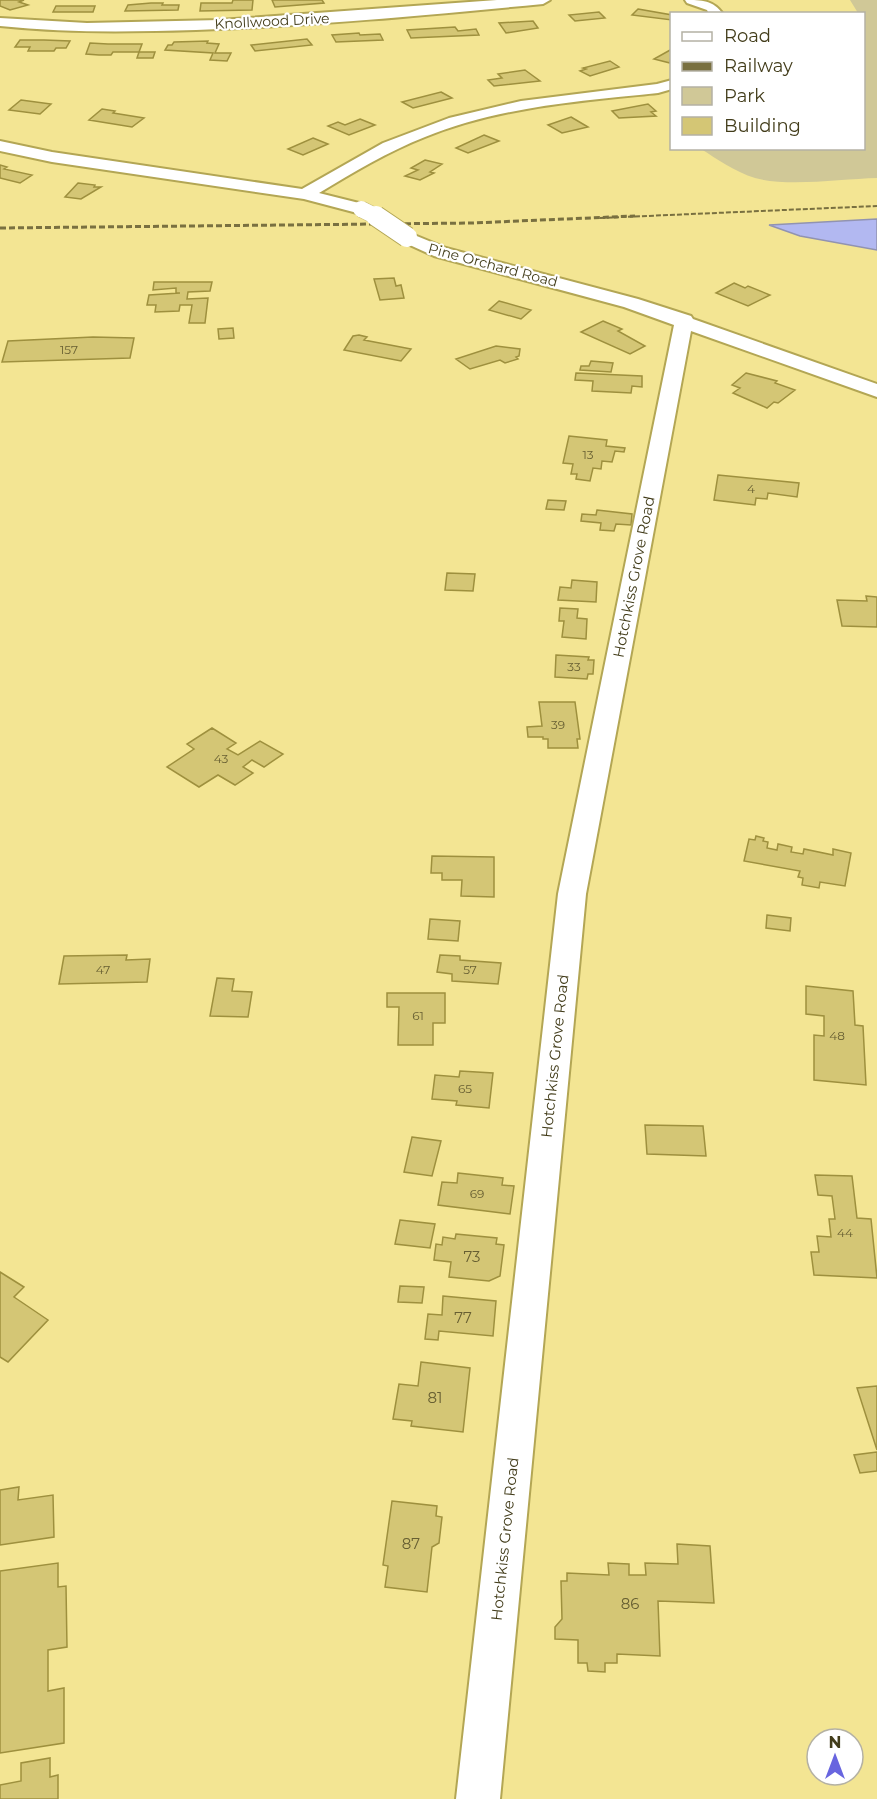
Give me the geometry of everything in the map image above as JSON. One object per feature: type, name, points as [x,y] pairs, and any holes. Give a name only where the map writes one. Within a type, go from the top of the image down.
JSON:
[{"type":"street","name":"Knollwood Drive","points":[[0,22],[30,26],[112,27],[236,24],[436,5],[543,0]]},
{"type":"street","points":[[692,0],[712,7],[715,12]]},
{"type":"street","points":[[305,194],[390,146],[471,116],[544,100],[658,88],[670,85]]},
{"type":"street","name":"Pine Orchard Road","points":[[0,146],[52,157],[305,194],[361,209],[384,220],[418,244],[440,252],[579,288],[684,320],[877,391]]},
{"type":"street","name":"Hotchkiss Grove Road","points":[[478,1799],[572,894],[684,320]]},
{"type":"green space","points":[[850,0],[877,0],[877,178],[798,182],[768,181],[740,172],[703,150],[865,150],[865,12],[857,12]]},
{"type":"water","points":[[877,219],[877,250],[800,236],[769,225]]},
{"type":"building","points":[[0,0],[24,0],[19,2],[28,5],[10,10],[0,6]]},
{"type":"building","points":[[233,0],[253,0],[252,10],[200,11],[201,3],[232,3]]},
{"type":"building","points":[[272,0],[322,0],[324,3],[275,7]]},
{"type":"building","points":[[151,3],[179,5],[178,10],[125,11],[128,5]]},
{"type":"building","points":[[56,6],[95,6],[93,12],[53,12]]},
{"type":"building","points":[[638,9],[670,15],[670,20],[632,15]]},
{"type":"building","points":[[599,12],[605,18],[575,21],[569,15]]},
{"type":"building","points":[[533,21],[538,28],[506,33],[499,23]]},
{"type":"building","points":[[455,27],[458,31],[476,29],[479,35],[411,38],[407,30]]},
{"type":"building","points":[[359,33],[360,35],[380,34],[383,40],[336,42],[332,35]]},
{"type":"building","points":[[307,39],[312,45],[255,51],[251,45]]},
{"type":"building","points":[[20,40],[70,41],[66,48],[56,48],[54,51],[28,51],[30,47],[15,47]]},
{"type":"building","points":[[208,41],[207,43],[219,44],[215,53],[231,53],[227,61],[210,60],[213,53],[165,50],[174,42]]},
{"type":"building","points":[[90,43],[142,44],[139,52],[113,52],[111,55],[99,55],[86,54]]},
{"type":"building","points":[[670,50],[670,63],[654,59]]},
{"type":"building","points":[[139,52],[155,52],[153,58],[137,58]]},
{"type":"building","points":[[610,61],[619,67],[590,76],[580,71],[586,69],[583,68]]},
{"type":"building","points":[[525,70],[540,81],[494,86],[488,80],[502,78],[498,74]]},
{"type":"building","points":[[441,92],[452,98],[413,108],[402,102]]},
{"type":"building","points":[[21,100],[51,104],[40,114],[9,110]]},
{"type":"building","points":[[648,104],[656,111],[651,112],[656,116],[619,118],[612,111]]},
{"type":"building","points":[[102,109],[144,118],[132,127],[89,120]]},
{"type":"building","points":[[571,117],[588,127],[562,133],[548,125]]},
{"type":"building","points":[[360,119],[375,125],[349,135],[328,126],[338,122],[345,125]]},
{"type":"building","points":[[484,135],[499,141],[468,153],[456,148]]},
{"type":"building","points":[[313,138],[328,144],[303,155],[288,149]]},
{"type":"building","points":[[425,160],[442,164],[430,172],[434,173],[420,180],[405,176],[418,170],[411,168]]},
{"type":"building","points":[[0,165],[7,167],[4,169],[32,175],[20,183],[0,178]]},
{"type":"building","points":[[78,183],[101,187],[81,199],[65,197]]},
{"type":"building","points":[[394,278],[396,286],[401,285],[404,298],[380,300],[374,279]]},
{"type":"building","points":[[154,282],[212,282],[210,291],[188,292],[187,299],[208,298],[205,323],[189,323],[192,305],[180,305],[179,311],[155,312],[156,305],[147,305],[149,295],[180,293],[176,293],[176,288],[153,290]]},
{"type":"building","points":[[734,283],[770,295],[748,306],[716,293]]},
{"type":"building","points":[[499,301],[531,310],[521,319],[489,310]]},
{"type":"building","points":[[603,321],[622,329],[618,331],[645,346],[630,354],[581,332]]},
{"type":"building","points":[[233,328],[234,338],[219,339],[218,329]]},
{"type":"building","points":[[353,336],[367,337],[364,340],[411,349],[401,361],[344,350]]},
{"type":"building","points":[[93,337],[134,338],[130,358],[2,362],[8,341]]},
{"type":"building","points":[[496,346],[520,349],[519,356],[516,357],[518,359],[505,363],[500,360],[470,369],[456,359]]},
{"type":"building","points":[[591,361],[613,363],[611,372],[580,370],[581,366],[589,366]]},
{"type":"building","points":[[576,373],[642,376],[642,387],[632,386],[631,393],[592,391],[593,381],[575,380]]},
{"type":"building","points":[[746,373],[777,381],[775,383],[795,390],[767,408],[733,393],[740,388],[732,385]]},
{"type":"building","points":[[569,436],[607,440],[606,446],[625,448],[624,452],[615,451],[612,462],[602,461],[601,469],[593,468],[590,481],[576,479],[577,474],[571,474],[573,464],[563,463]]},
{"type":"building","points":[[718,475],[799,483],[797,497],[768,493],[767,499],[756,498],[755,505],[714,500]]},
{"type":"building","points":[[548,500],[566,501],[564,510],[546,509]]},
{"type":"building","points":[[597,510],[632,514],[631,525],[616,524],[614,531],[600,530],[601,523],[581,521],[582,514],[596,515]]},
{"type":"building","points":[[447,573],[475,574],[473,591],[445,590]]},
{"type":"building","points":[[572,580],[597,582],[596,602],[558,600],[560,587],[571,588]]},
{"type":"building","points":[[866,596],[877,597],[877,627],[842,626],[837,600],[867,601]]},
{"type":"building","points":[[560,608],[578,609],[577,618],[587,619],[586,639],[562,637],[564,621],[559,621]]},
{"type":"building","points":[[556,655],[589,657],[588,660],[594,660],[593,674],[588,674],[587,679],[555,677]]},
{"type":"building","points":[[539,702],[575,702],[580,739],[577,739],[578,748],[548,748],[548,739],[528,737],[527,727],[542,726]]},
{"type":"building","points":[[212,728],[236,743],[227,749],[238,755],[260,741],[283,754],[264,767],[252,760],[243,767],[253,773],[235,785],[218,775],[199,787],[167,767],[194,749],[187,744]]},
{"type":"building","points":[[756,836],[768,842],[767,848],[777,850],[778,844],[792,847],[791,852],[803,854],[804,849],[833,855],[833,849],[851,853],[845,886],[820,882],[819,888],[802,885],[803,878],[798,877],[800,871],[744,861],[749,839],[755,840]]},
{"type":"building","points":[[432,856],[494,857],[494,897],[461,896],[462,880],[442,880],[442,873],[431,873]]},
{"type":"building","points":[[767,915],[791,918],[790,931],[766,928]]},
{"type":"building","points":[[430,919],[460,921],[458,941],[428,939]]},
{"type":"building","points":[[127,955],[126,960],[150,959],[147,982],[59,984],[64,956]]},
{"type":"building","points":[[440,955],[460,956],[460,960],[501,963],[498,984],[452,981],[452,974],[437,972]]},
{"type":"building","points":[[217,978],[234,979],[232,991],[252,992],[248,1017],[210,1016]]},
{"type":"building","points":[[806,986],[853,991],[855,1025],[863,1026],[866,1085],[814,1080],[814,1035],[824,1036],[824,1016],[806,1014]]},
{"type":"building","points":[[387,993],[445,993],[445,1023],[433,1023],[433,1045],[398,1045],[399,1007],[387,1007]]},
{"type":"building","points":[[460,1071],[493,1073],[489,1108],[456,1105],[457,1101],[432,1099],[435,1075],[459,1077]]},
{"type":"building","points":[[645,1125],[703,1126],[706,1156],[647,1154]]},
{"type":"building","points":[[412,1137],[441,1141],[432,1176],[404,1172]]},
{"type":"building","points":[[458,1173],[503,1178],[502,1185],[514,1186],[510,1214],[438,1205],[442,1182],[457,1183]]},
{"type":"building","points":[[815,1175],[852,1176],[857,1218],[871,1219],[877,1278],[814,1275],[811,1252],[819,1252],[817,1236],[831,1237],[829,1219],[835,1219],[832,1196],[818,1195]]},
{"type":"building","points":[[400,1220],[435,1224],[430,1248],[395,1244]]},
{"type":"building","points":[[456,1234],[497,1238],[496,1244],[504,1245],[500,1276],[489,1281],[449,1277],[451,1262],[434,1260],[436,1244],[442,1245],[443,1237],[455,1239]]},
{"type":"building","points":[[0,1272],[24,1287],[14,1297],[48,1320],[8,1362],[0,1357]]},
{"type":"building","points":[[400,1286],[424,1287],[422,1303],[398,1302]]},
{"type":"building","points":[[443,1296],[496,1301],[493,1336],[439,1331],[438,1340],[425,1339],[428,1314],[442,1315]]},
{"type":"building","points":[[421,1362],[470,1368],[463,1432],[411,1426],[412,1421],[393,1419],[399,1384],[418,1386]]},
{"type":"building","points":[[877,1386],[877,1450],[857,1388]]},
{"type":"building","points":[[877,1452],[877,1471],[860,1473],[854,1455]]},
{"type":"building","points":[[19,1487],[18,1500],[53,1495],[54,1537],[0,1545],[0,1490]]},
{"type":"building","points":[[392,1501],[437,1506],[436,1516],[442,1517],[439,1543],[432,1547],[427,1592],[385,1587],[388,1566],[383,1565]]},
{"type":"building","points":[[677,1544],[710,1546],[714,1603],[658,1601],[660,1656],[617,1654],[617,1663],[605,1663],[605,1672],[588,1671],[587,1663],[578,1663],[578,1640],[555,1639],[555,1627],[562,1619],[561,1581],[567,1581],[567,1573],[609,1575],[608,1563],[629,1564],[629,1575],[646,1575],[645,1563],[678,1564]]},
{"type":"building","points":[[58,1563],[58,1587],[66,1586],[67,1647],[48,1650],[48,1691],[64,1688],[64,1743],[0,1753],[0,1571]]},
{"type":"building","points":[[50,1758],[50,1777],[58,1775],[58,1799],[0,1799],[0,1785],[21,1781],[21,1763]]},
{"type":"railway","points":[[600,218],[877,206]]},
{"type":"railway","points":[[0,228],[472,223],[635,216]]}]
